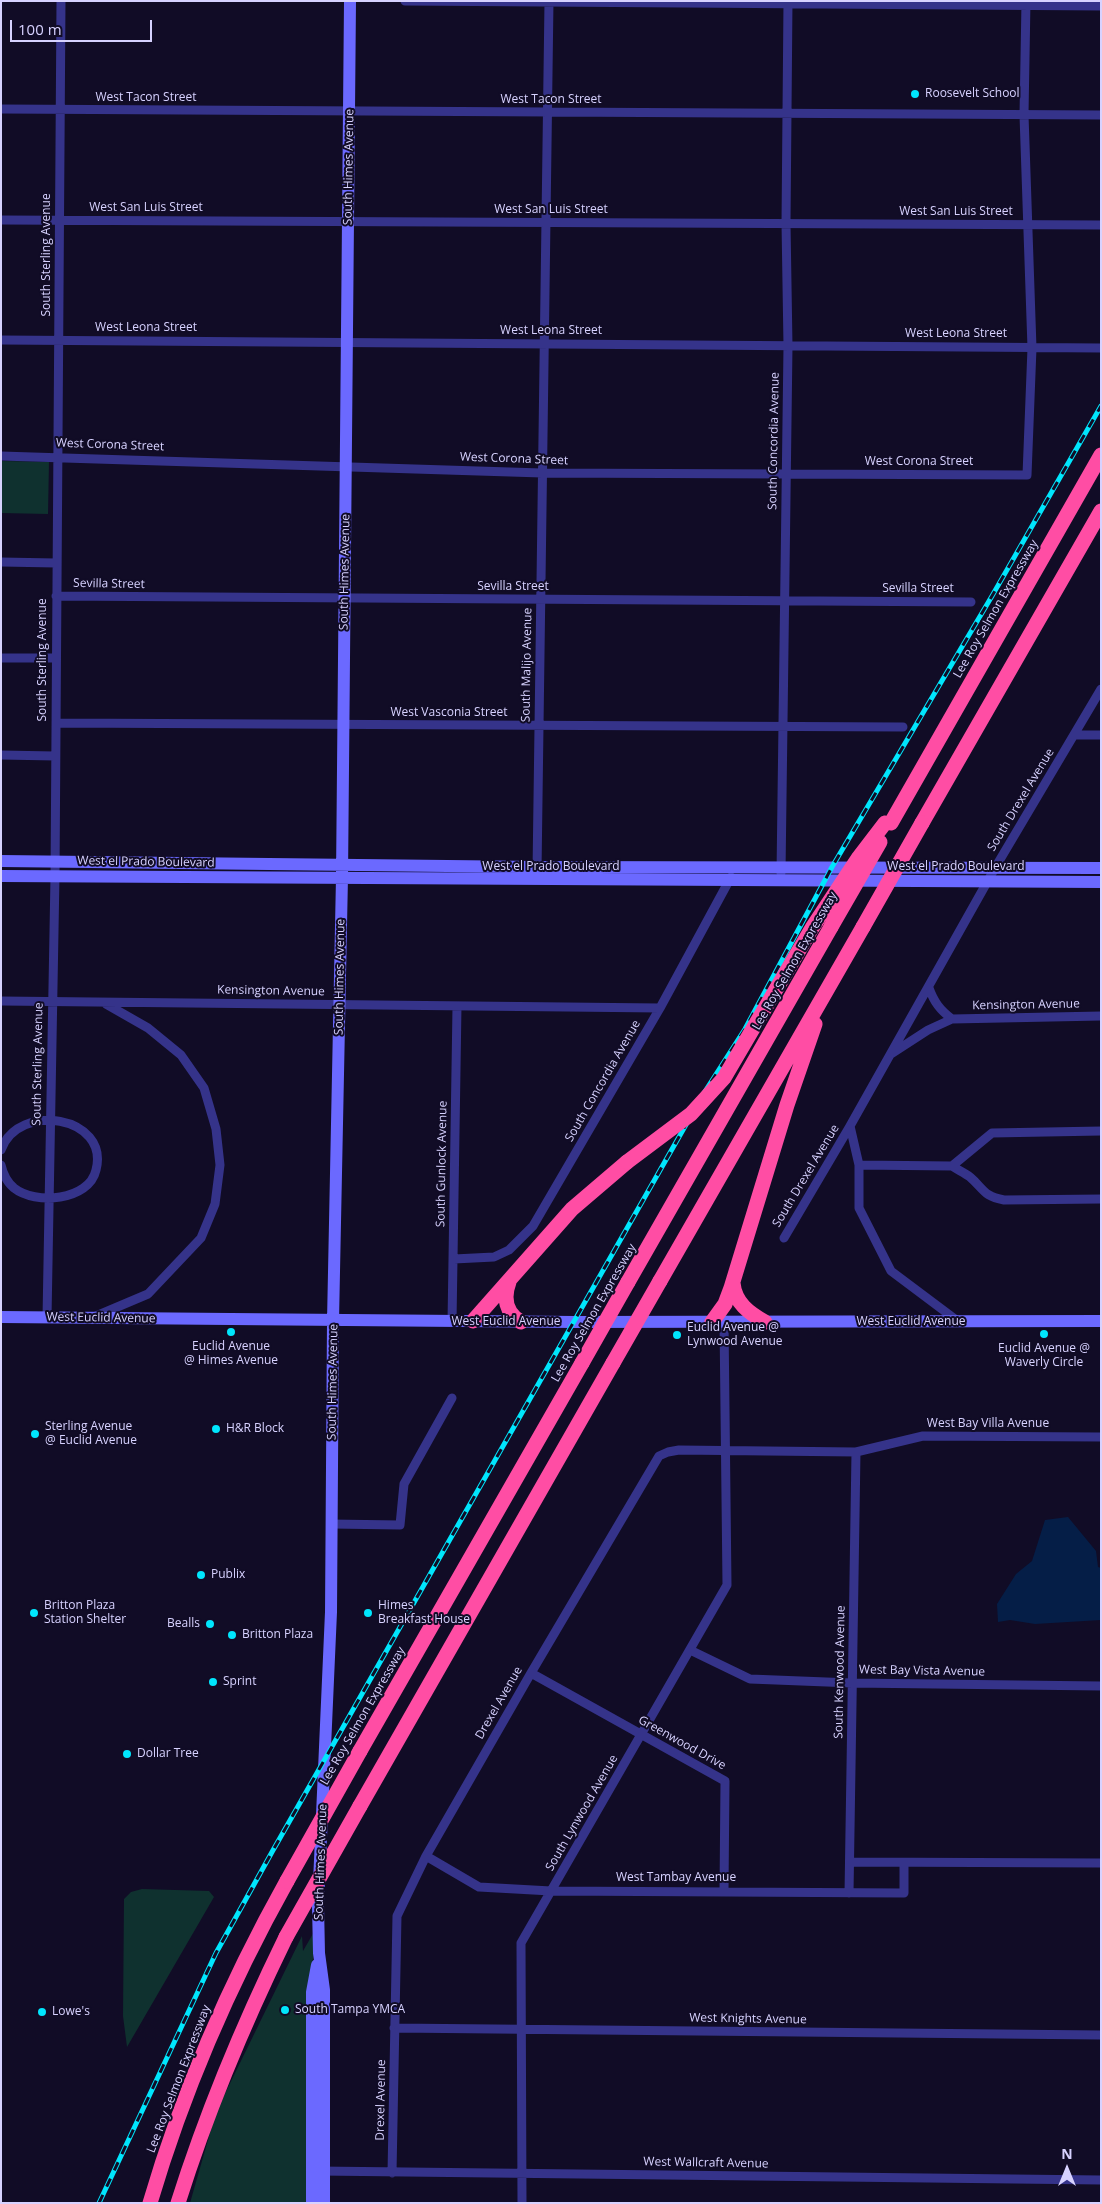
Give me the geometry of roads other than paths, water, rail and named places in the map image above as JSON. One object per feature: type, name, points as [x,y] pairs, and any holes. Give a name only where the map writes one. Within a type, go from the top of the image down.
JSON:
[{"type":"highway","name":"Lee Roy Selmon Expressway","points":[[150,2203],[178,2120],[206,2047],[246,1958],[287,1881],[831,927],[890,820],[1101,455]]},
{"type":"highway","points":[[178,2203],[222,2078],[286,1937],[1101,511]]},
{"type":"highway","points":[[473,1321],[572,1209],[627,1162],[691,1114],[724,1078],[812,928],[858,857],[890,820]]},
{"type":"highway","points":[[718,1322],[733,1283],[791,1092],[826,991]]},
{"type":"highway","points":[[509,1282],[506,1297],[508,1306],[513,1315],[521,1322]]},
{"type":"highway","points":[[733,1283],[740,1303],[749,1312],[765,1322]]},
{"type":"street","name":"South Sterling Avenue","points":[[47,1318],[55,876],[61,1]]},
{"type":"street","name":"South Himes Avenue","points":[[324,2203],[318,2172],[312,1992],[319,1953],[318,1905],[331,1612],[333,1321],[342,877],[350,1]]},
{"type":"street","points":[[404,1],[1026,3],[1101,6]]},
{"type":"street","name":"South Malijo Avenue","points":[[537,873],[549,2]]},
{"type":"street","name":"South Concordia Avenue","points":[[781,881],[788,346],[786,223],[788,3]]},
{"type":"street","points":[[1026,3],[1024,115],[1032,348]]},
{"type":"street","name":"West Tacon Street","points":[[1,109],[1101,115]]},
{"type":"street","name":"West San Luis Street","points":[[1,220],[1101,224]]},
{"type":"street","name":"West Leona Street","points":[[1,340],[1101,348]]},
{"type":"street","name":"West Corona Street","points":[[1,456],[58,456],[542,473],[1027,475],[1032,348]]},
{"type":"street","points":[[1,562],[56,563]]},
{"type":"street","name":"Sevilla Street","points":[[56,596],[971,602]]},
{"type":"street","points":[[1,658],[56,658]]},
{"type":"street","name":"South Drexel Avenue","points":[[784,1238],[929,988],[995,868],[1101,689]]},
{"type":"street","name":"West Vasconia Street","points":[[56,723],[903,727]]},
{"type":"street","points":[[1074,735],[1101,735]]},
{"type":"street","points":[[1,755],[55,756]]},
{"type":"street","name":"West el Prado Boulevard","points":[[1,861],[342,864],[730,881],[1101,882]]},
{"type":"street","points":[[203,863],[204,877]]},
{"type":"street","name":"West el Prado Boulevard","points":[[1,876],[342,877],[781,866],[1101,868]]},
{"type":"street","name":"South Concordia Avenue","points":[[454,1258],[494,1257],[509,1250],[533,1226],[660,1008],[730,881],[734,867]]},
{"type":"street","points":[[929,988],[933,1000],[940,1010],[952,1019]]},
{"type":"street","name":"Kensington Avenue","points":[[1,1001],[660,1008]]},
{"type":"street","points":[[89,1318],[148,1294],[201,1238],[215,1204],[220,1165],[216,1129],[204,1088],[181,1055],[148,1028],[103,1002]]},
{"type":"street","name":"South Gunlock Avenue","points":[[452,1322],[457,1006]]},
{"type":"street","name":"Kensington Avenue","points":[[889,1055],[928,1030],[952,1019],[1101,1016]]},
{"type":"street","points":[[1,1150],[14,1130],[29,1123],[50,1120],[63,1121],[78,1127],[90,1137],[96,1150],[96,1170],[92,1180],[75,1193],[37,1197],[14,1188],[3,1173],[1,1165]]},
{"type":"street","points":[[850,1126],[859,1165],[859,1208],[891,1271],[959,1322]]},
{"type":"street","points":[[952,1166],[992,1132],[1101,1131]]},
{"type":"street","points":[[859,1165],[952,1166],[970,1178],[982,1192],[991,1197],[1004,1200],[1101,1199]]},
{"type":"street","name":"West Euclid Avenue","points":[[1,1317],[452,1322],[1101,1321]]},
{"type":"street","points":[[718,1322],[727,1452]]},
{"type":"street","points":[[331,1524],[400,1525],[404,1484],[452,1398]]},
{"type":"street","name":"West Bay Villa Avenue","points":[[727,1452],[856,1452],[922,1436],[1101,1437]]},
{"type":"street","name":"Drexel Avenue","points":[[392,2172],[396,1916],[426,1856],[659,1456],[679,1450],[727,1452]]},
{"type":"street","name":"South Lynwood Avenue","points":[[522,2203],[520,2029],[522,1944],[727,1585],[727,1452]]},
{"type":"street","name":"South Kenwood Avenue","points":[[849,1893],[856,1452]]},
{"type":"street","name":"West Bay Vista Avenue","points":[[690,1650],[750,1679],[852,1683],[1101,1686]]},
{"type":"street","name":"Greenwood Drive","points":[[531,1673],[724,1781],[724,1891]]},
{"type":"street","name":"West Tambay Avenue","points":[[426,1856],[480,1887],[551,1891],[904,1893],[904,1863]]},
{"type":"street","points":[[850,1862],[1101,1863]]},
{"type":"street","name":"West Knights Avenue","points":[[394,2028],[1101,2036]]},
{"type":"street","name":"South Himes Avenue","points":[[312,2203],[318,2172]]},
{"type":"street","name":"West Wallcraft Avenue","points":[[318,2172],[1101,2180]]},
{"type":"water","points":[[1068,1517],[1096,1551],[1098,1567],[1101,1568],[1101,1620],[1035,1624],[1010,1620],[998,1622],[997,1604],[1016,1574],[1032,1561],[1045,1520]]},
{"type":"railway","points":[[99,2203],[216,1953],[272,1852],[704,1093],[745,1029],[832,867],[992,596],[1101,406]]},
{"type":"place","name":"Roosevelt School","points":[[915,94]]},
{"type":"place","name":"Euclid Avenue @ Himes Avenue","points":[[231,1332]]},
{"type":"place","name":"Euclid Avenue @ Waverly Circle","points":[[1044,1334]]},
{"type":"place","name":"Euclid Avenue @ Lynwood Avenue","points":[[677,1335]]},
{"type":"place","name":"H&R Block","points":[[216,1429]]},
{"type":"place","name":"Sterling Avenue @ Euclid Avenue","points":[[35,1434]]},
{"type":"place","name":"Publix","points":[[201,1575]]},
{"type":"place","name":"Britton Plaza Station Shelter","points":[[34,1613]]},
{"type":"place","name":"Himes Breakfast House","points":[[368,1613]]},
{"type":"place","name":"Bealls","points":[[210,1624]]},
{"type":"place","name":"Britton Plaza","points":[[232,1635]]},
{"type":"place","name":"Sprint","points":[[213,1682]]},
{"type":"place","name":"Dollar Tree","points":[[127,1754]]},
{"type":"place","name":"South Tampa YMCA","points":[[285,2010]]},
{"type":"place","name":"Lowe's","points":[[42,2012]]}]
